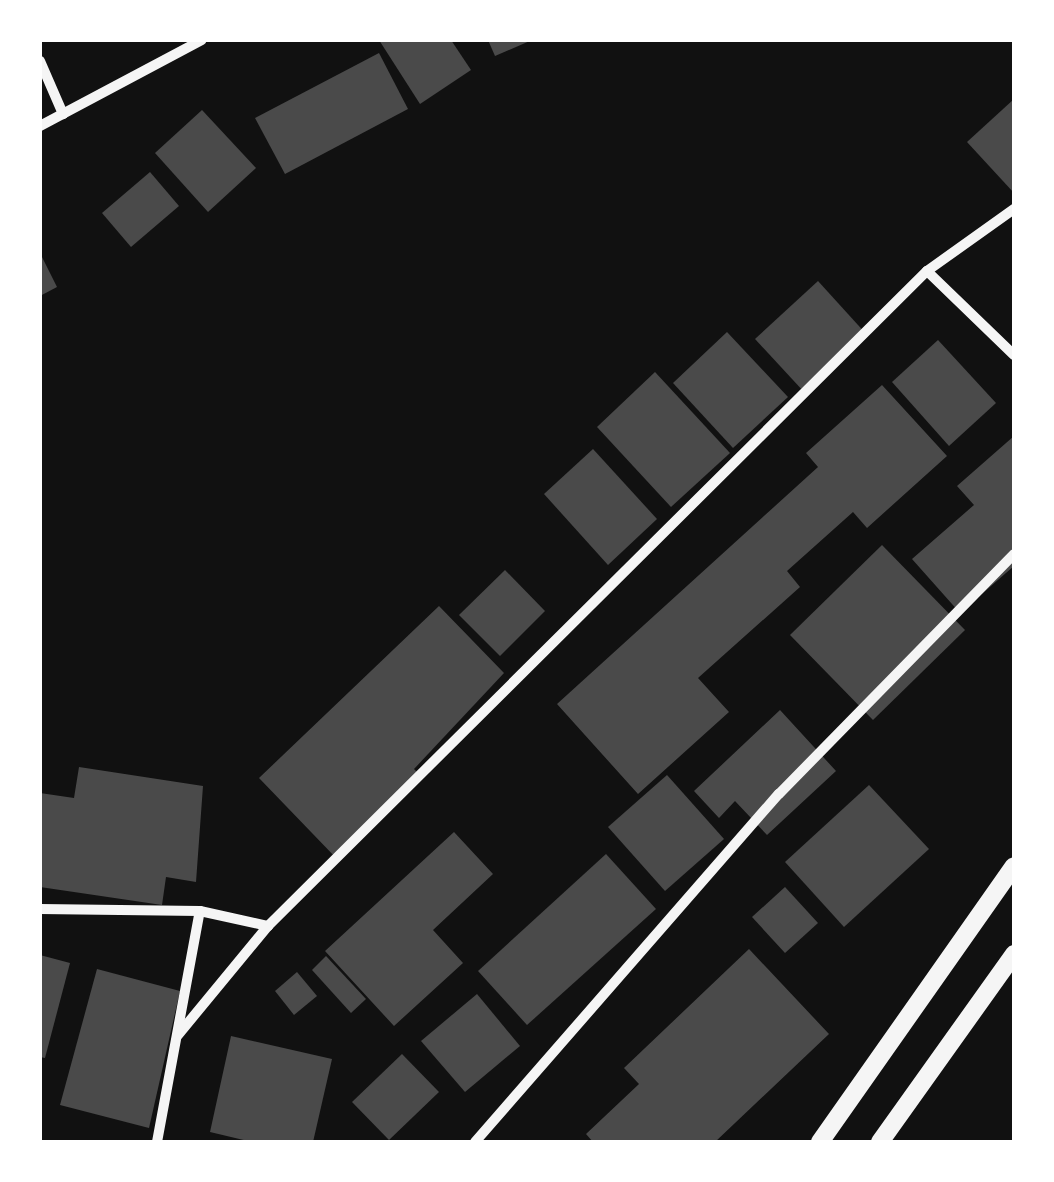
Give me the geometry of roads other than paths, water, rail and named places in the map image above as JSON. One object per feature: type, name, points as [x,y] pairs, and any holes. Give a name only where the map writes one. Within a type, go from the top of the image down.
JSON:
[{"type":"street","points":[[40,126],[202,40]]},
{"type":"street","points":[[40,61],[63,114]]},
{"type":"street","points":[[178,1036],[268,926],[927,271],[1014,209]]},
{"type":"street","points":[[927,271],[1014,355]]},
{"type":"street","points":[[475,1142],[779,794],[1014,554]]},
{"type":"street","points":[[820,1142],[1014,866]]},
{"type":"street","points":[[40,909],[200,911],[268,926]]},
{"type":"street","points":[[156,1142],[200,911]]},
{"type":"street","points":[[880,1142],[1014,954]]}]
